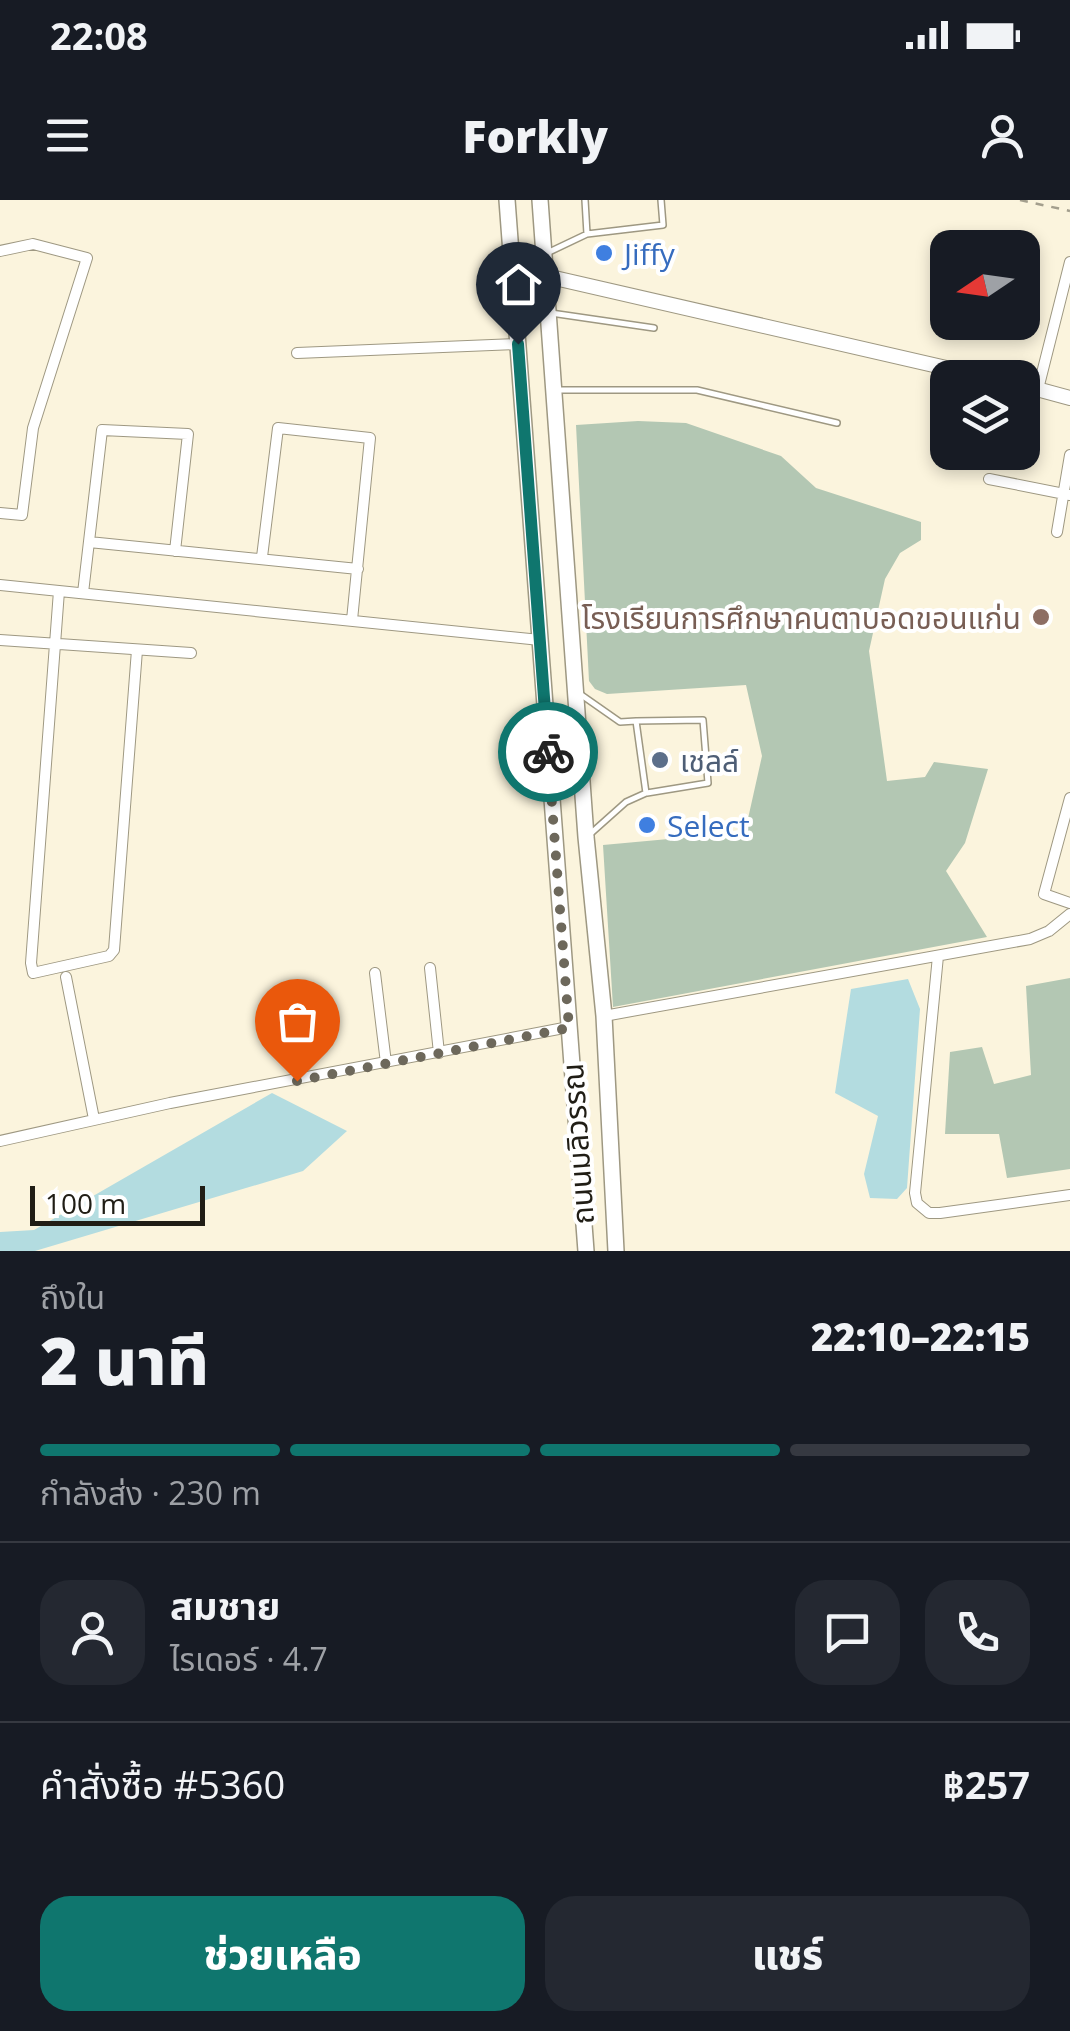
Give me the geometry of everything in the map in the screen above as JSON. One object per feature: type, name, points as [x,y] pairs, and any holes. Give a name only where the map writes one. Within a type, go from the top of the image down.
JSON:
[{"type":"main road","name":"ถนนมลิวรรณ","points":[[507,200],[586,1251]]},
{"type":"main road","points":[[540,200],[586,837],[604,1016],[616,1251]]},
{"type":"street","points":[[0,251],[33,244],[86,258],[34,428],[22,515],[0,513]]},
{"type":"street","points":[[1039,360],[1070,262]]},
{"type":"street","points":[[546,276],[930,364]]},
{"type":"street","points":[[297,353],[518,344]]},
{"type":"street","points":[[1040,390],[1070,398]]},
{"type":"street","points":[[262,557],[278,428],[370,438],[352,620]]},
{"type":"street","points":[[83,593],[102,430],[188,434],[175,551]]},
{"type":"street","points":[[1057,532],[1070,455]]},
{"type":"street","points":[[988,479],[1066,494]]},
{"type":"street","points":[[89,542],[358,568]]},
{"type":"street","points":[[0,585],[540,640]]},
{"type":"street","points":[[60,591],[33,973],[109,956],[114,950],[138,650]]},
{"type":"street","points":[[0,640],[192,653]]},
{"type":"street","points":[[1070,798],[1065,839],[1044,894],[1070,903]]},
{"type":"street","points":[[604,1016],[1030,939],[1049,931],[1070,914]]},
{"type":"street","points":[[938,956],[917,1204],[922,1210],[940,1213],[1070,1195]]},
{"type":"street","points":[[430,968],[440,1053]]},
{"type":"street","points":[[375,974],[386,1063]]},
{"type":"street","points":[[66,977],[94,1119]]},
{"type":"street","points":[[0,1141],[94,1119],[569,1028]]},
{"type":"lane","points":[[585,200],[587,234]]},
{"type":"lane","points":[[544,254],[587,234],[662,225],[661,200]]},
{"type":"lane","points":[[548,312],[654,328]]},
{"type":"lane","points":[[554,390],[696,390],[838,424]]},
{"type":"lane","points":[[576,691],[620,722],[703,720],[708,783],[646,793],[626,802],[586,837]]},
{"type":"lane","points":[[636,721],[646,793]]},
{"type":"path","points":[[1020,200],[1070,211]]},
{"type":"green space","points":[[686,423],[781,456],[816,488],[921,522],[921,540],[900,553],[885,579],[869,651],[887,781],[925,777],[934,762],[988,769],[965,843],[946,871],[987,937],[613,1007],[603,845],[745,832],[762,756],[746,685],[607,694],[589,681],[576,425]]},
{"type":"green space","points":[[1070,978],[1070,1169],[1007,1178],[999,1134],[945,1134],[950,1052],[982,1047],[994,1084],[1031,1075],[1026,986]]},
{"type":"water","points":[[908,979],[920,1009],[907,1188],[897,1199],[870,1198],[864,1174],[878,1116],[835,1093],[851,989]]},
{"type":"water","points":[[272,1093],[347,1131],[303,1171],[35,1251],[0,1251],[0,1232],[34,1230]]},
{"type":"way so far","points":[[297,1081],[569,1028],[548,752]]},
{"type":"place","name":"Jiffy","points":[[604,253]]},
{"type":"place","name":"โรงเรียนการศึกษาคนตาบอดขอนแก่น","points":[[1041,617]]},
{"type":"place","name":"เชลล์","points":[[660,760]]},
{"type":"place","name":"Select","points":[[647,825]]},
{"type":"route","points":[[518,344],[548,752]]}]
